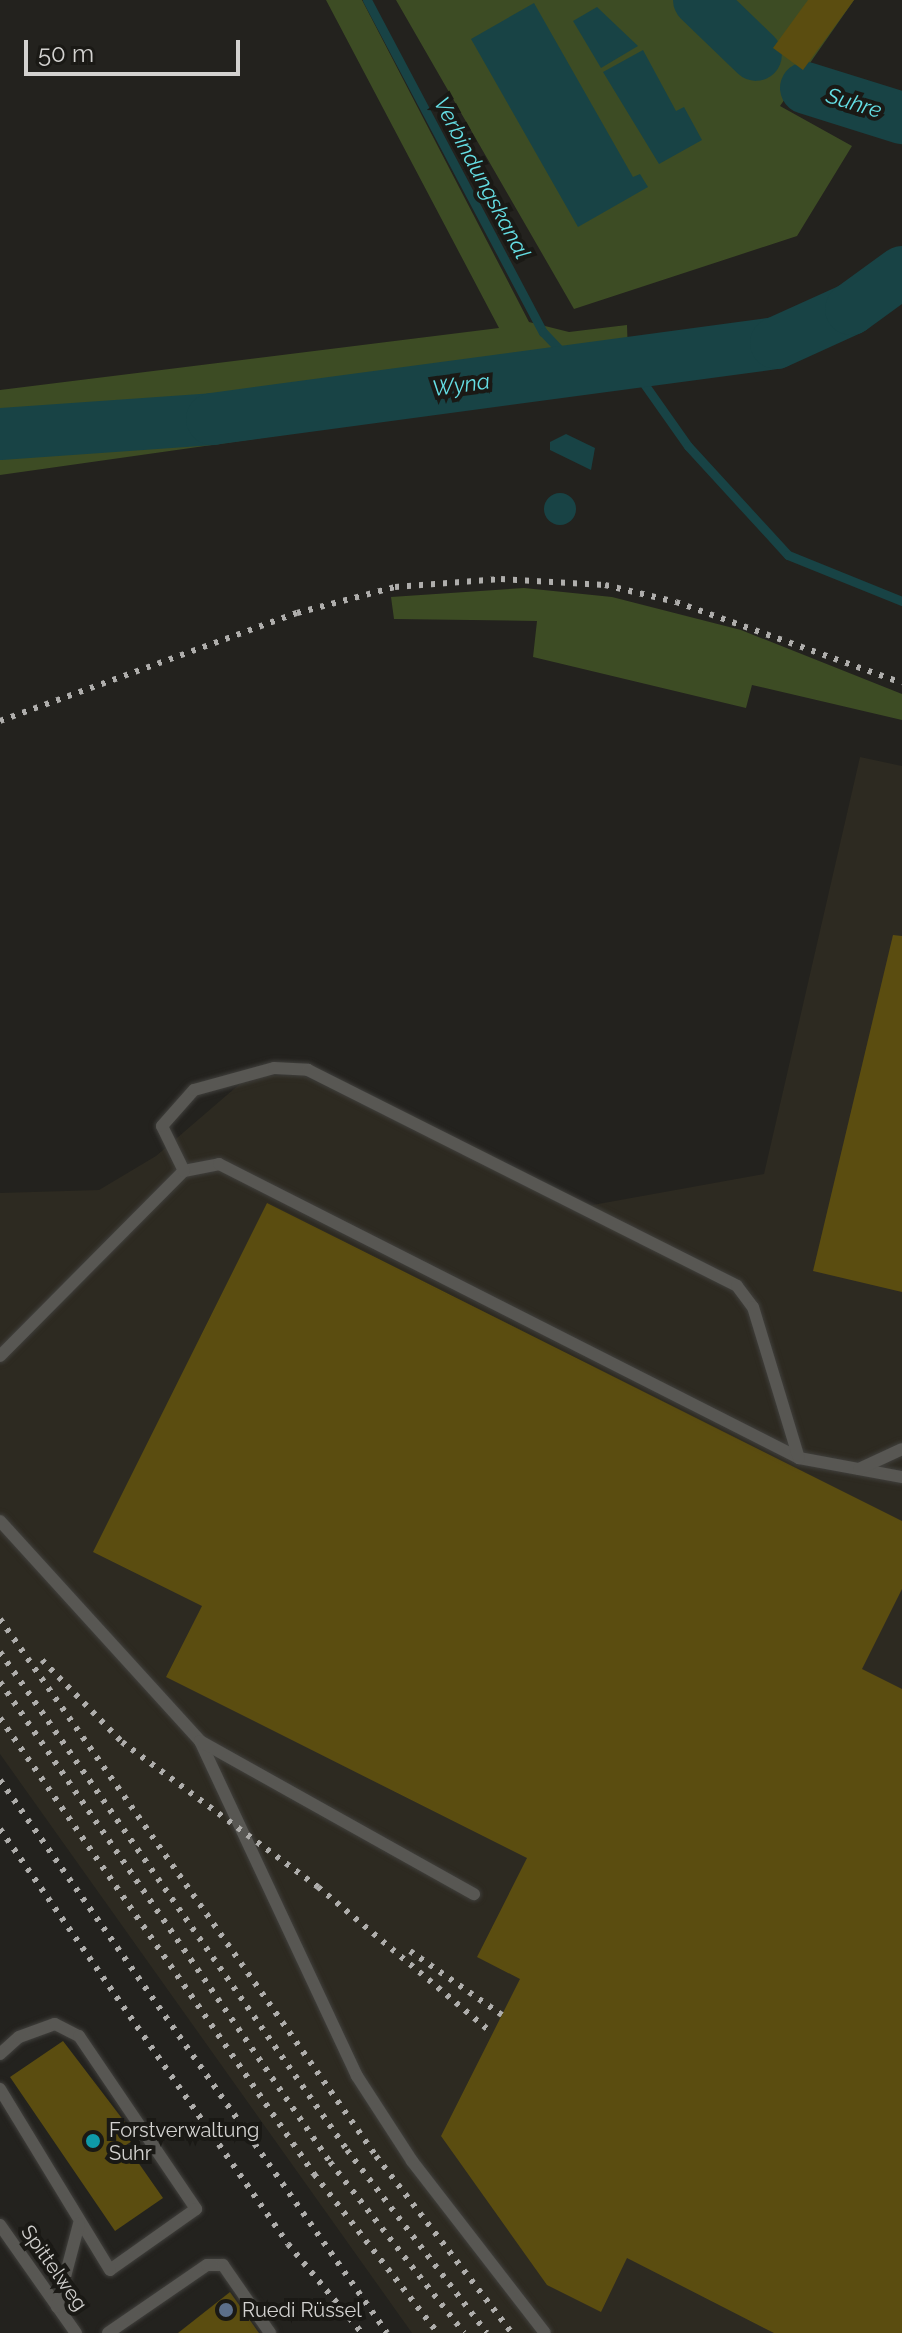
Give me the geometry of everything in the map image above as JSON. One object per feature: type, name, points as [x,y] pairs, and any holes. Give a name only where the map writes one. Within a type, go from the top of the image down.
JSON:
[{"type":"lane","points":[[184,1171],[162,1126],[194,1090],[274,1068],[308,1070],[737,1286],[753,1307],[799,1458]]},
{"type":"lane","points":[[0,1356],[184,1171],[219,1164],[799,1458],[902,1477]]},
{"type":"lane","points":[[859,1469],[902,1449]]},
{"type":"lane","points":[[0,1521],[200,1741],[357,2076],[412,2161],[545,2333]]},
{"type":"lane","points":[[200,1741],[474,1894]]},
{"type":"lane","points":[[0,2054],[19,2037],[55,2024],[79,2036],[196,2209],[110,2270],[79,2224],[0,2089]]},
{"type":"lane","points":[[57,2307],[79,2224]]},
{"type":"lane","name":"Spittelweg","points":[[0,2225],[76,2333]]},
{"type":"lane","points":[[108,2333],[207,2265],[223,2265],[270,2333]]},
{"type":"shaded area","points":[[860,757],[902,766],[902,2333],[412,2333],[0,1754],[0,1193],[99,1190],[156,1156],[249,1076],[302,1075],[576,1208],[764,1174]]},
{"type":"green space","points":[[326,0],[362,0],[529,322],[569,332],[627,325],[629,386],[0,475],[0,390],[499,328]]},
{"type":"green space","points":[[396,0],[854,0],[780,106],[852,146],[797,236],[574,309]]},
{"type":"green space","points":[[524,588],[612,597],[741,630],[902,694],[902,720],[752,685],[746,708],[533,657],[537,621],[394,619],[391,597]]},
{"type":"water","points":[[534,3],[633,177],[640,174],[648,187],[578,227],[471,39]]},
{"type":"water","points":[[597,7],[638,46],[601,68],[573,21]]},
{"type":"water","points":[[643,50],[676,111],[684,107],[702,140],[659,164],[603,72]]},
{"type":"water","points":[[566,434],[595,448],[591,470],[550,450],[550,442]]},
{"type":"water","points":[[560,493],[571,498],[576,509],[571,520],[560,525],[549,520],[544,509],[549,498]]},
{"type":"building","points":[[808,0],[854,0],[803,70],[773,48]]},
{"type":"building","points":[[893,935],[902,936],[902,1292],[813,1271]]},
{"type":"building","points":[[267,1203],[902,1521],[902,1589],[862,1669],[902,1689],[902,2333],[774,2333],[627,2258],[601,2312],[547,2285],[441,2136],[520,1979],[477,1957],[527,1858],[166,1677],[202,1606],[93,1552]]},
{"type":"building","name":"Forstverwaltung Suhr","points":[[63,2041],[137,2138],[126,2145],[163,2198],[115,2231],[10,2077]]},
{"type":"building","name":"Ruedi Rüssel","points":[[230,2292],[259,2333],[178,2333]]},
{"type":"waterway","name":"Verbindungskanal","points":[[367,0],[543,332],[575,366]]},
{"type":"waterway","name":"Suhre","points":[[699,0],[756,55]]},
{"type":"waterway","name":"Suhre","points":[[806,88],[902,118]]},
{"type":"waterway","name":"Wyna","points":[[0,434],[212,419],[776,343],[851,309],[902,272]]},
{"type":"waterway","points":[[628,361],[688,446],[788,555],[902,601]]},
{"type":"railway","points":[[0,721],[297,613],[395,587],[501,579],[605,585],[676,602],[902,683]]},
{"type":"railway","points":[[0,1619],[376,2156],[512,2333]]},
{"type":"railway","points":[[0,1652],[347,2150],[487,2333]]},
{"type":"railway","points":[[42,1660],[122,1742],[318,1887],[492,2033]]},
{"type":"railway","points":[[0,1682],[330,2162],[464,2333]]},
{"type":"railway","points":[[0,1718],[314,2174],[438,2333]]},
{"type":"railway","points":[[0,1780],[387,2333]]},
{"type":"railway","points":[[0,1829],[288,2244],[362,2333]]},
{"type":"railway","points":[[410,1951],[502,2015]]},
{"type":"place","name":"Forstverwaltung Suhr","points":[[93,2141]]},
{"type":"place","name":"Ruedi Rüssel","points":[[226,2310]]}]
